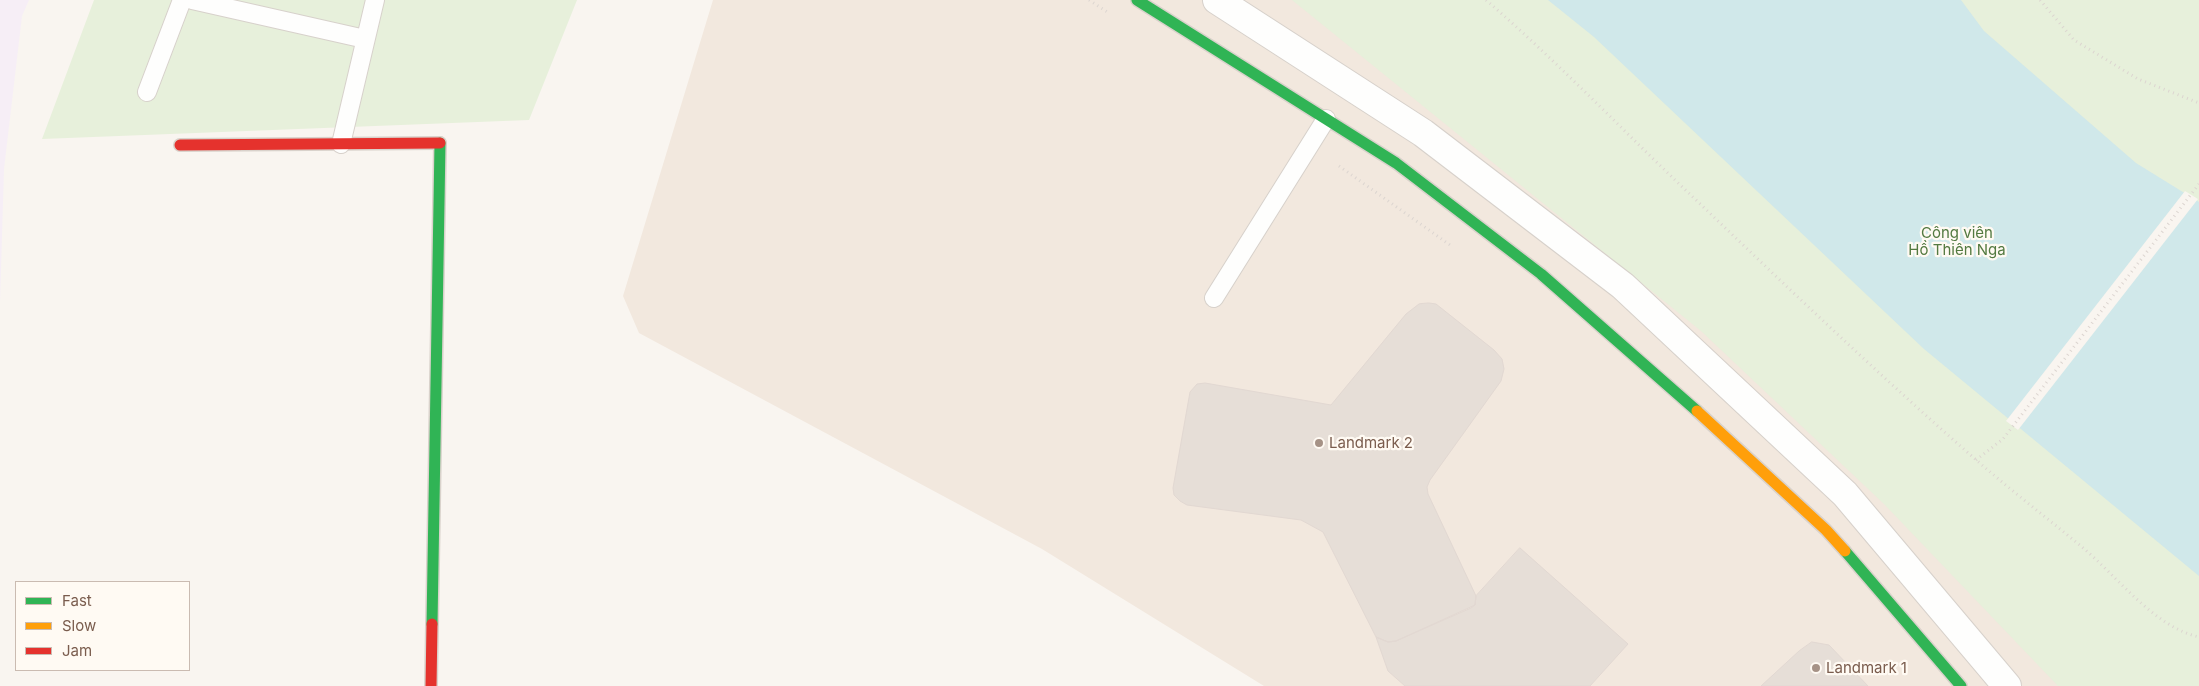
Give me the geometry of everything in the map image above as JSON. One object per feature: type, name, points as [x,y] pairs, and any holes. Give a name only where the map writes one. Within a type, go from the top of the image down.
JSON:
[{"type":"street","points":[[1137,0],[1396,163],[1548,280],[1663,380],[1826,530],[1961,686]]},
{"type":"street","points":[[1217,0],[1423,133],[1623,286],[1845,494],[2007,686]]},
{"type":"street","points":[[180,145],[442,143],[431,686]]},
{"type":"street","points":[[1874,586],[1904,563]]},
{"type":"lane","points":[[147,92],[182,0]]},
{"type":"lane","points":[[192,0],[365,39]]},
{"type":"lane","points":[[341,144],[374,0]]},
{"type":"lane","points":[[1214,298],[1326,119]]},
{"type":"path","points":[[1089,0],[1113,15]]},
{"type":"path","points":[[1486,0],[1525,33],[1694,198],[1884,378],[1976,460],[2091,554],[2156,615],[2189,635],[2199,637]]},
{"type":"path","points":[[2040,0],[2074,40],[2138,79],[2199,103]]},
{"type":"path","points":[[1310,145],[1451,246]]},
{"type":"path","points":[[1976,460],[2003,439],[2198,186]]},
{"type":"shaded area","points":[[0,0],[29,0],[22,16],[4,169],[0,303]]},
{"type":"shaded area","points":[[713,0],[2199,0],[2199,686],[1264,686],[1042,549],[639,333],[623,296]]},
{"type":"green space","points":[[94,0],[577,0],[529,120],[42,139]]},
{"type":"green space","name":"Công viên Hồ Thiên Nga","points":[[1292,0],[2199,0],[2199,686],[2058,686],[1884,504],[1701,331]]},
{"type":"water","points":[[1548,0],[1961,0],[1984,31],[2136,163],[2199,202],[2199,576],[1924,349],[1594,37]]},
{"type":"pier","points":[[2185,191],[2198,199],[2018,430],[2006,421]]},
{"type":"building","name":"Landmark 2","points":[[1419,304],[1436,304],[1494,350],[1502,359],[1504,369],[1501,381],[1430,480],[1427,487],[1428,494],[1476,596],[1475,605],[1396,641],[1388,642],[1376,637],[1323,532],[1301,520],[1187,505],[1174,495],[1173,488],[1190,392],[1197,384],[1205,383],[1331,405],[1406,314]]},
{"type":"building","points":[[1520,548],[1628,644],[1590,686],[1405,686],[1388,671],[1376,637],[1388,642],[1396,641],[1471,608],[1475,605],[1476,596]]},
{"type":"building","name":"Landmark 1","points":[[1812,642],[1829,645],[1868,686],[1761,686],[1799,651]]},
{"type":"traffic: fast","points":[[1137,0],[1396,163],[1541,274],[1697,411]]},
{"type":"traffic: fast","points":[[432,624],[440,143]]},
{"type":"traffic: fast","points":[[1845,551],[1961,686]]},
{"type":"traffic: slow","points":[[1697,411],[1826,530],[1845,551]]},
{"type":"traffic: jam","points":[[180,145],[440,143]]},
{"type":"traffic: jam","points":[[431,686],[432,624]]},
{"type":"place","name":"Landmark 2","points":[[1319,443]]},
{"type":"place","name":"Landmark 1","points":[[1816,668]]}]
